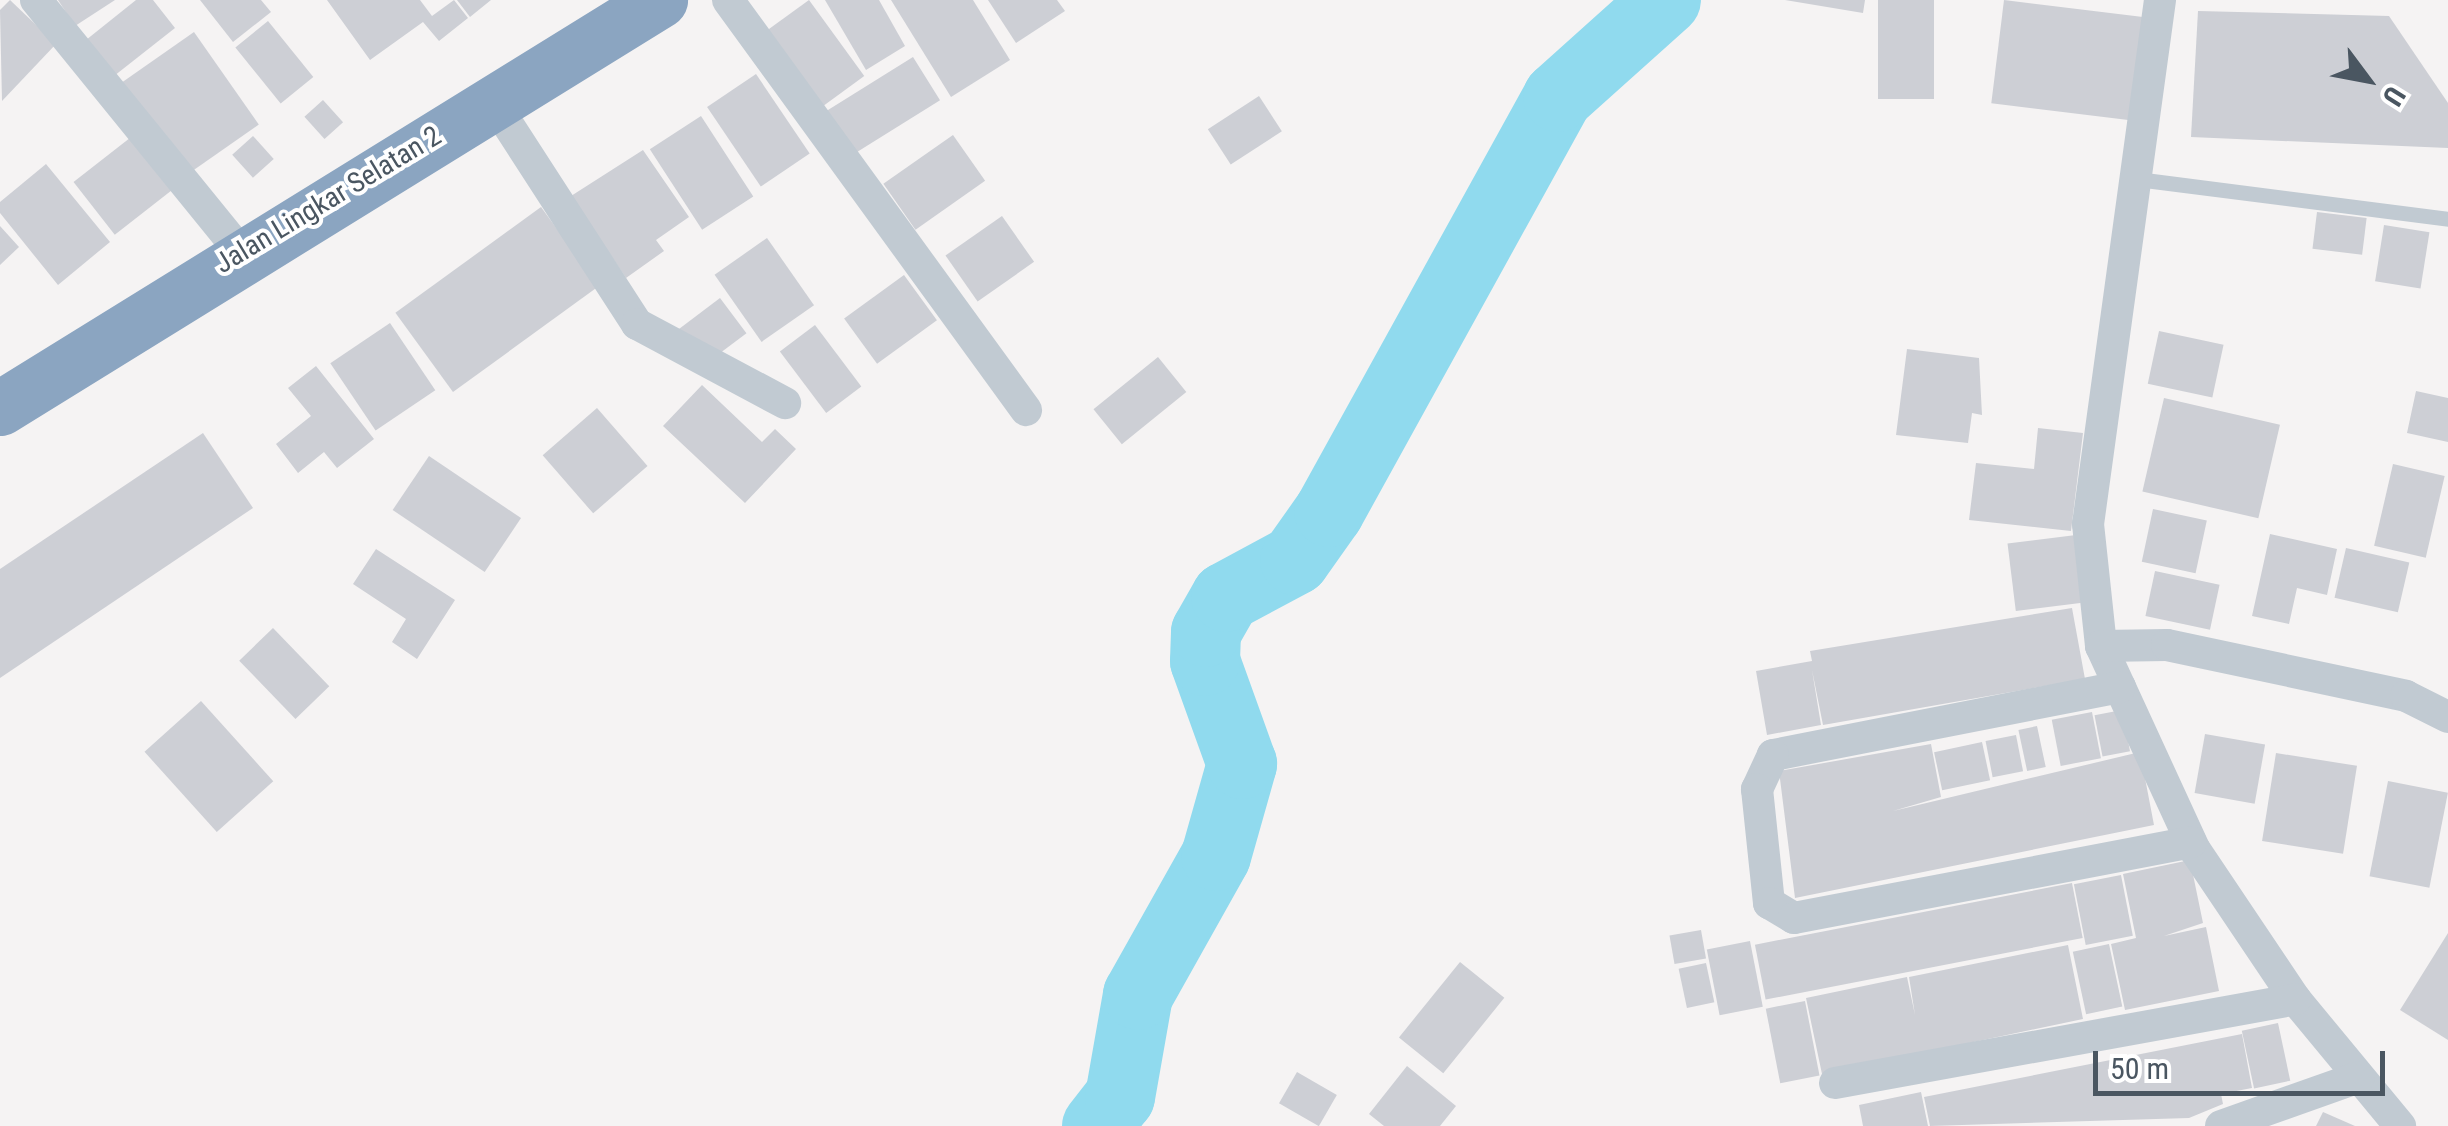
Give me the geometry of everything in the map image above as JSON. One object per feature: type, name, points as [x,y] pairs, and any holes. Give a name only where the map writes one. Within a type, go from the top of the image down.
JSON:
[{"type":"highway","name":"Jalan Lingkar Selatan 2","points":[[0,408],[241,252],[660,0]]},
{"type":"street","points":[[36,0],[241,252]]},
{"type":"street","points":[[728,0],[1026,410]]},
{"type":"street","points":[[2160,0],[2088,524],[2101,646],[2191,842],[2295,999],[2400,1126]]},
{"type":"street","points":[[492,100],[637,324],[785,403]]},
{"type":"street","points":[[2101,646],[2185,649],[2406,696],[2448,717]]},
{"type":"street","points":[[2120,687],[1773,755],[1756,789],[1769,903],[1794,918],[2191,842]]},
{"type":"street","points":[[1834,1083],[2295,999]]},
{"type":"street","points":[[2221,1126],[2360,1077]]},
{"type":"lane","points":[[2137,180],[2448,219]]},
{"type":"building","points":[[10,0],[56,44],[2,101],[0,10]]},
{"type":"building","points":[[58,0],[115,0],[75,26]]},
{"type":"building","points":[[136,0],[153,0],[175,28],[114,76],[86,40]]},
{"type":"building","points":[[200,0],[261,0],[271,12],[233,42]]},
{"type":"building","points":[[327,0],[420,0],[432,16],[454,0],[468,18],[439,41],[423,22],[370,60]]},
{"type":"building","points":[[457,0],[491,0],[470,17]]},
{"type":"building","points":[[809,0],[864,76],[820,108],[765,32]]},
{"type":"building","points":[[825,0],[879,0],[905,46],[866,70]]},
{"type":"building","points":[[891,0],[973,0],[1010,60],[951,97]]},
{"type":"building","points":[[988,0],[1057,0],[1065,11],[1016,43]]},
{"type":"building","points":[[1785,0],[1865,0],[1863,13]]},
{"type":"building","points":[[1878,0],[1934,0],[1934,99],[1878,99]]},
{"type":"building","points":[[2004,0],[2143,17],[2130,120],[1991,103]]},
{"type":"building","points":[[2198,11],[2389,16],[2448,103],[2448,148],[2191,137]]},
{"type":"building","points":[[268,21],[313,77],[281,103],[235,47]]},
{"type":"building","points":[[194,32],[259,125],[186,176],[121,83]]},
{"type":"building","points":[[913,57],[940,100],[852,155],[825,112]]},
{"type":"building","points":[[756,74],[810,154],[761,187],[707,107]]},
{"type":"building","points":[[1259,96],[1282,131],[1231,164],[1208,129]]},
{"type":"building","points":[[323,100],[343,122],[324,139],[304,117]]},
{"type":"building","points":[[701,116],[753,197],[702,230],[650,149]]},
{"type":"building","points":[[135,134],[176,187],[115,235],[74,182]]},
{"type":"building","points":[[953,135],[985,181],[915,230],[883,184]]},
{"type":"building","points":[[253,136],[274,159],[253,178],[232,155]]},
{"type":"building","points":[[643,150],[689,217],[656,240],[664,251],[626,278],[571,196]]},
{"type":"building","points":[[46,164],[110,242],[58,285],[0,213],[0,202]]},
{"type":"building","points":[[541,207],[599,286],[453,392],[395,313]]},
{"type":"building","points":[[2317,212],[2367,218],[2362,255],[2312,249]]},
{"type":"building","points":[[1002,216],[1034,262],[978,301],[945,256]]},
{"type":"building","points":[[2384,225],[2429,232],[2421,288],[2375,281]]},
{"type":"building","points":[[0,226],[19,247],[0,265]]},
{"type":"building","points":[[767,238],[814,305],[762,342],[715,275]]},
{"type":"building","points":[[904,275],[937,320],[877,364],[844,318]]},
{"type":"building","points":[[720,298],[746,333],[704,365],[678,330]]},
{"type":"building","points":[[390,323],[435,390],[376,430],[330,363]]},
{"type":"building","points":[[815,325],[861,386],[826,413],[780,351]]},
{"type":"building","points":[[2159,331],[2224,345],[2212,398],[2148,384]]},
{"type":"building","points":[[1907,349],[1979,358],[1982,415],[1972,413],[1968,443],[1896,435]]},
{"type":"building","points":[[1158,357],[1186,392],[1122,444],[1093,409]]},
{"type":"building","points":[[316,366],[374,439],[337,468],[324,452],[298,473],[276,444],[311,416],[288,388]]},
{"type":"building","points":[[702,385],[762,442],[775,429],[796,449],[745,503],[663,426]]},
{"type":"building","points":[[2416,391],[2448,398],[2448,442],[2407,433]]},
{"type":"building","points":[[2164,398],[2280,425],[2258,518],[2142,492]]},
{"type":"building","points":[[597,408],[648,466],[593,513],[543,455]]},
{"type":"building","points":[[2038,428],[2083,433],[2071,531],[1969,520],[1976,463],[2034,469]]},
{"type":"building","points":[[203,433],[253,508],[0,678],[0,569]]},
{"type":"building","points":[[429,456],[521,518],[485,572],[393,510]]},
{"type":"building","points":[[2393,464],[2445,476],[2426,558],[2374,546]]},
{"type":"building","points":[[2153,509],[2207,520],[2196,573],[2142,562]]},
{"type":"building","points":[[2270,534],[2337,549],[2327,595],[2297,588],[2289,624],[2252,616]]},
{"type":"building","points":[[2076,535],[2084,602],[2016,611],[2008,543]]},
{"type":"building","points":[[2346,548],[2409,563],[2398,612],[2335,598]]},
{"type":"building","points":[[376,549],[455,600],[417,659],[392,642],[406,619],[353,584]]},
{"type":"building","points":[[2155,571],[2220,585],[2210,630],[2145,616]]},
{"type":"building","points":[[2072,608],[2085,679],[1823,725],[1812,670],[1821,725],[1767,735],[1756,671],[1812,661],[1810,651]]},
{"type":"building","points":[[273,628],[329,686],[295,719],[239,661]]},
{"type":"building","points":[[201,701],[273,781],[217,832],[145,752]]},
{"type":"building","points":[[2122,710],[2130,751],[2103,757],[2095,715]]},
{"type":"building","points":[[2092,712],[2101,758],[2061,766],[2052,720]]},
{"type":"building","points":[[2037,726],[2046,767],[2027,771],[2018,730]]},
{"type":"building","points":[[2205,734],[2265,745],[2255,804],[2195,793]]},
{"type":"building","points":[[2016,735],[2023,771],[1993,777],[1986,741]]},
{"type":"building","points":[[1982,742],[1990,780],[1942,790],[1934,752]]},
{"type":"building","points":[[1931,744],[1941,797],[1893,811],[2140,752],[2154,825],[1795,898],[1779,771]]},
{"type":"building","points":[[2276,753],[2357,766],[2343,854],[2262,841]]},
{"type":"building","points":[[2388,781],[2448,793],[2429,888],[2369,876]]},
{"type":"building","points":[[2190,860],[2203,923],[2164,936],[2206,927],[2219,991],[2125,1010],[2111,944],[2136,938],[2123,874]]},
{"type":"building","points":[[2121,875],[2133,936],[2086,945],[2074,884]]},
{"type":"building","points":[[2072,883],[2083,938],[1766,1000],[1755,945]]},
{"type":"building","points":[[1701,930],[1706,959],[1675,964],[1669,936]]},
{"type":"building","points":[[2448,933],[2448,1040],[2400,1010]]},
{"type":"building","points":[[1750,941],[1763,1007],[1720,1015],[1707,949]]},
{"type":"building","points":[[2109,944],[2122,1007],[2086,1014],[2073,952]]},
{"type":"building","points":[[2068,945],[2083,1019],[1822,1074],[1806,998],[1907,977],[1915,1015],[1909,977]]},
{"type":"building","points":[[1460,962],[1504,998],[1443,1073],[1399,1037]]},
{"type":"building","points":[[1706,963],[1714,1002],[1687,1008],[1679,969]]},
{"type":"building","points":[[1805,1001],[1820,1076],[1780,1083],[1766,1009]]},
{"type":"building","points":[[2278,1023],[2290,1081],[2254,1088],[2242,1031]]},
{"type":"building","points":[[2242,1034],[2252,1088],[2221,1094],[2223,1104],[2189,1118],[1930,1126],[1924,1097]]},
{"type":"building","points":[[1407,1066],[1456,1106],[1440,1126],[1384,1126],[1369,1114]]},
{"type":"building","points":[[1297,1072],[1337,1095],[1319,1126],[1279,1103]]},
{"type":"building","points":[[1921,1092],[1928,1126],[1863,1126],[1859,1105]]},
{"type":"building","points":[[2323,1112],[2355,1126],[2316,1126]]},
{"type":"waterway","points":[[1097,1126],[1120,1097],[1138,995],[1216,856],[1242,764],[1205,661],[1206,632],[1226,597],[1295,560],[1329,512],[1558,97],[1666,0]]}]
